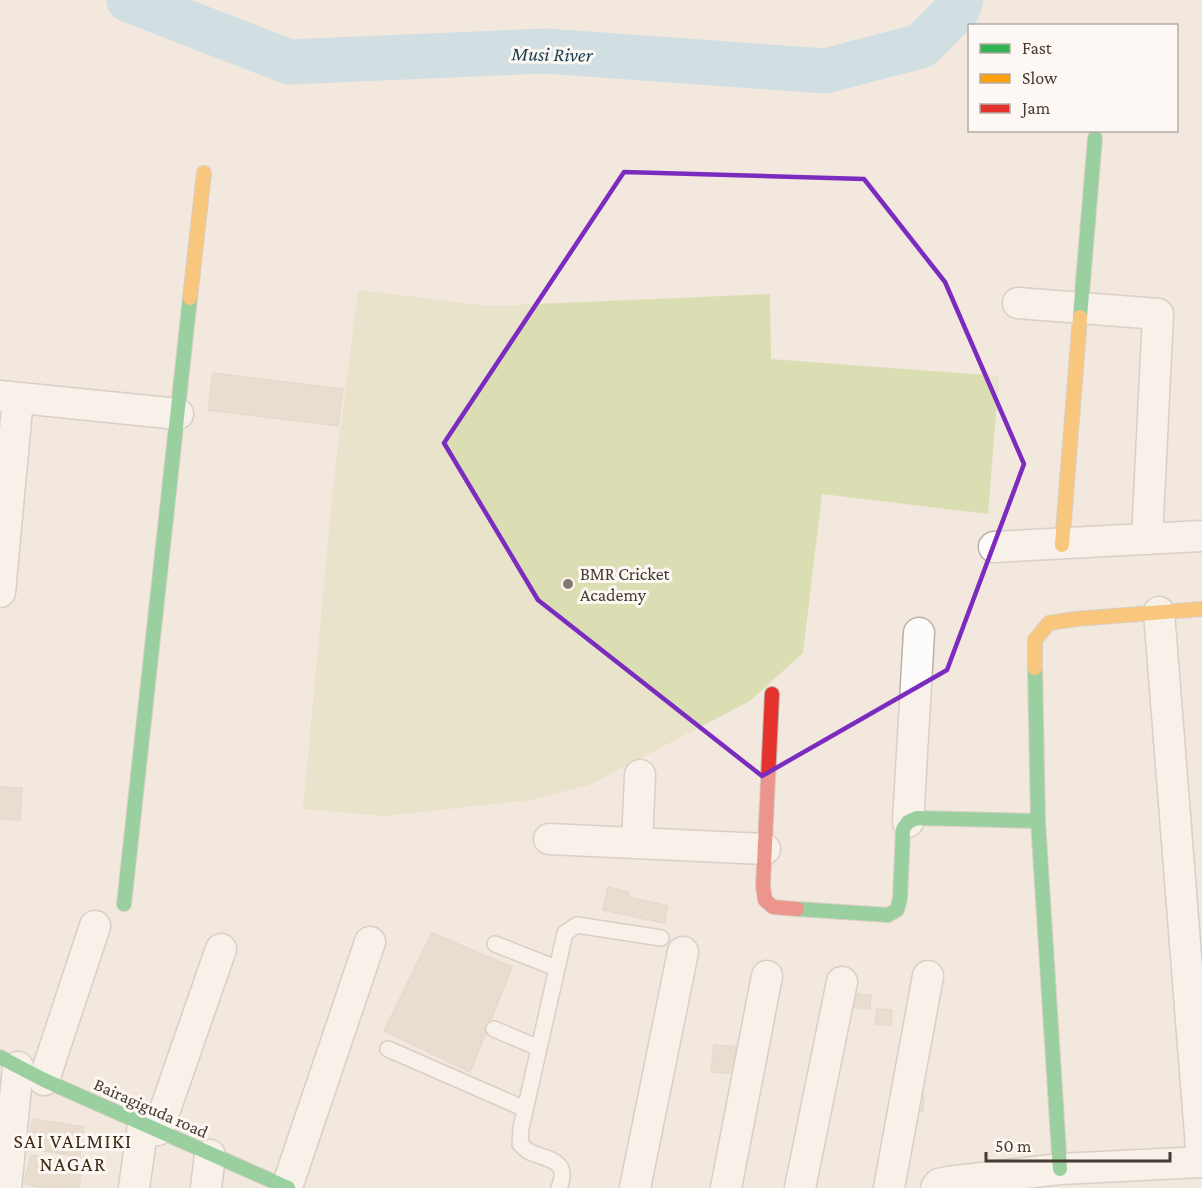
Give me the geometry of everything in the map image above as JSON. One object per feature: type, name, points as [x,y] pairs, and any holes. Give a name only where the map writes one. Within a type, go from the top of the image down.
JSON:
[{"type":"street","points":[[1062,545],[1095,138]]},
{"type":"street","points":[[124,904],[204,173]]},
{"type":"street","points":[[1018,303],[1158,314],[1147,539]]},
{"type":"street","points":[[0,592],[9,397],[178,414]]},
{"type":"street","points":[[994,547],[1202,537]]},
{"type":"street","points":[[1060,1168],[1038,821],[1035,640],[1049,623],[1202,609]]},
{"type":"street","points":[[936,1188],[939,1184],[948,1182],[1060,1168],[1202,1161],[1159,612]]},
{"type":"street","points":[[908,822],[919,633]]},
{"type":"street","points":[[772,694],[765,900],[773,907],[888,915],[897,910],[900,898],[903,829],[908,822],[917,818],[1038,821]]},
{"type":"street","points":[[637,843],[640,775]]},
{"type":"street","points":[[549,839],[765,849]]},
{"type":"street","points":[[44,1080],[95,926]]},
{"type":"street","points":[[288,1188],[369,942]]},
{"type":"street","points":[[635,1188],[672,945]]},
{"type":"street","points":[[134,1188],[151,1127],[221,949]]},
{"type":"street","points":[[726,1188],[767,976]]},
{"type":"street","points":[[889,1188],[928,976]]},
{"type":"street","points":[[800,1188],[842,982]]},
{"type":"street","points":[[6,1188],[9,1062]]},
{"type":"street","name":"Bairagiguda road","points":[[9,1062],[151,1127],[211,1178],[288,1188]]},
{"type":"lane","points":[[559,1188],[563,1180],[560,1166],[550,1158],[530,1153],[520,1144],[525,1109],[566,933],[577,925],[672,945]]},
{"type":"lane","points":[[495,944],[556,968]]},
{"type":"lane","points":[[494,1029],[539,1048]]},
{"type":"lane","points":[[388,1049],[525,1109]]},
{"type":"highlighted area","points":[[624,172],[864,179],[945,282],[1024,464],[947,670],[762,776],[538,600],[444,443]]},
{"type":"green space","name":"BMR Cricket Academy","points":[[358,290],[488,306],[770,294],[771,359],[999,376],[988,514],[822,494],[803,653],[750,701],[591,784],[531,800],[385,816],[303,809],[333,487]]},
{"type":"building","points":[[213,373],[343,389],[338,426],[208,410]]},
{"type":"building","points":[[0,787],[22,788],[20,820],[0,819]]},
{"type":"building","points":[[608,887],[629,892],[628,897],[668,906],[664,923],[603,910]]},
{"type":"building","points":[[432,933],[512,967],[470,1072],[384,1031]]},
{"type":"building","points":[[854,994],[871,995],[870,1009],[853,1007]]},
{"type":"building","points":[[877,1009],[892,1010],[891,1025],[875,1024]]},
{"type":"building","points":[[714,1045],[741,1047],[739,1074],[711,1072]]},
{"type":"building","points":[[910,1095],[924,1096],[923,1112],[909,1111]]},
{"type":"building","points":[[33,1119],[84,1127],[80,1157],[26,1148]]},
{"type":"building","points":[[31,1155],[82,1164],[79,1188],[44,1188],[24,1184]]},
{"type":"waterway","name":"Musi River","points":[[129,0],[289,62],[545,51],[825,71],[921,46],[958,9],[961,0]]},
{"type":"traffic: fast","points":[[1080,317],[1095,138]]},
{"type":"traffic: fast","points":[[124,904],[190,298]]},
{"type":"traffic: fast","points":[[1035,668],[1038,821],[1060,1169]]},
{"type":"traffic: fast","points":[[797,909],[888,915],[897,910],[900,899],[903,829],[908,822],[917,818],[1038,821]]},
{"type":"traffic: fast","points":[[0,1057],[44,1080],[288,1188]]},
{"type":"traffic: slow","points":[[190,298],[204,173]]},
{"type":"traffic: slow","points":[[1062,545],[1080,317]]},
{"type":"traffic: slow","points":[[1035,668],[1035,640],[1049,623],[1202,609]]},
{"type":"traffic: jam","points":[[772,694],[763,886],[765,900],[773,907],[797,909]]},
{"type":"place","name":"BMR Cricket Academy","points":[[568,584]]},
{"type":"district","name":"SAI VALMIKI NAGAR","points":[[73,1152]]}]
